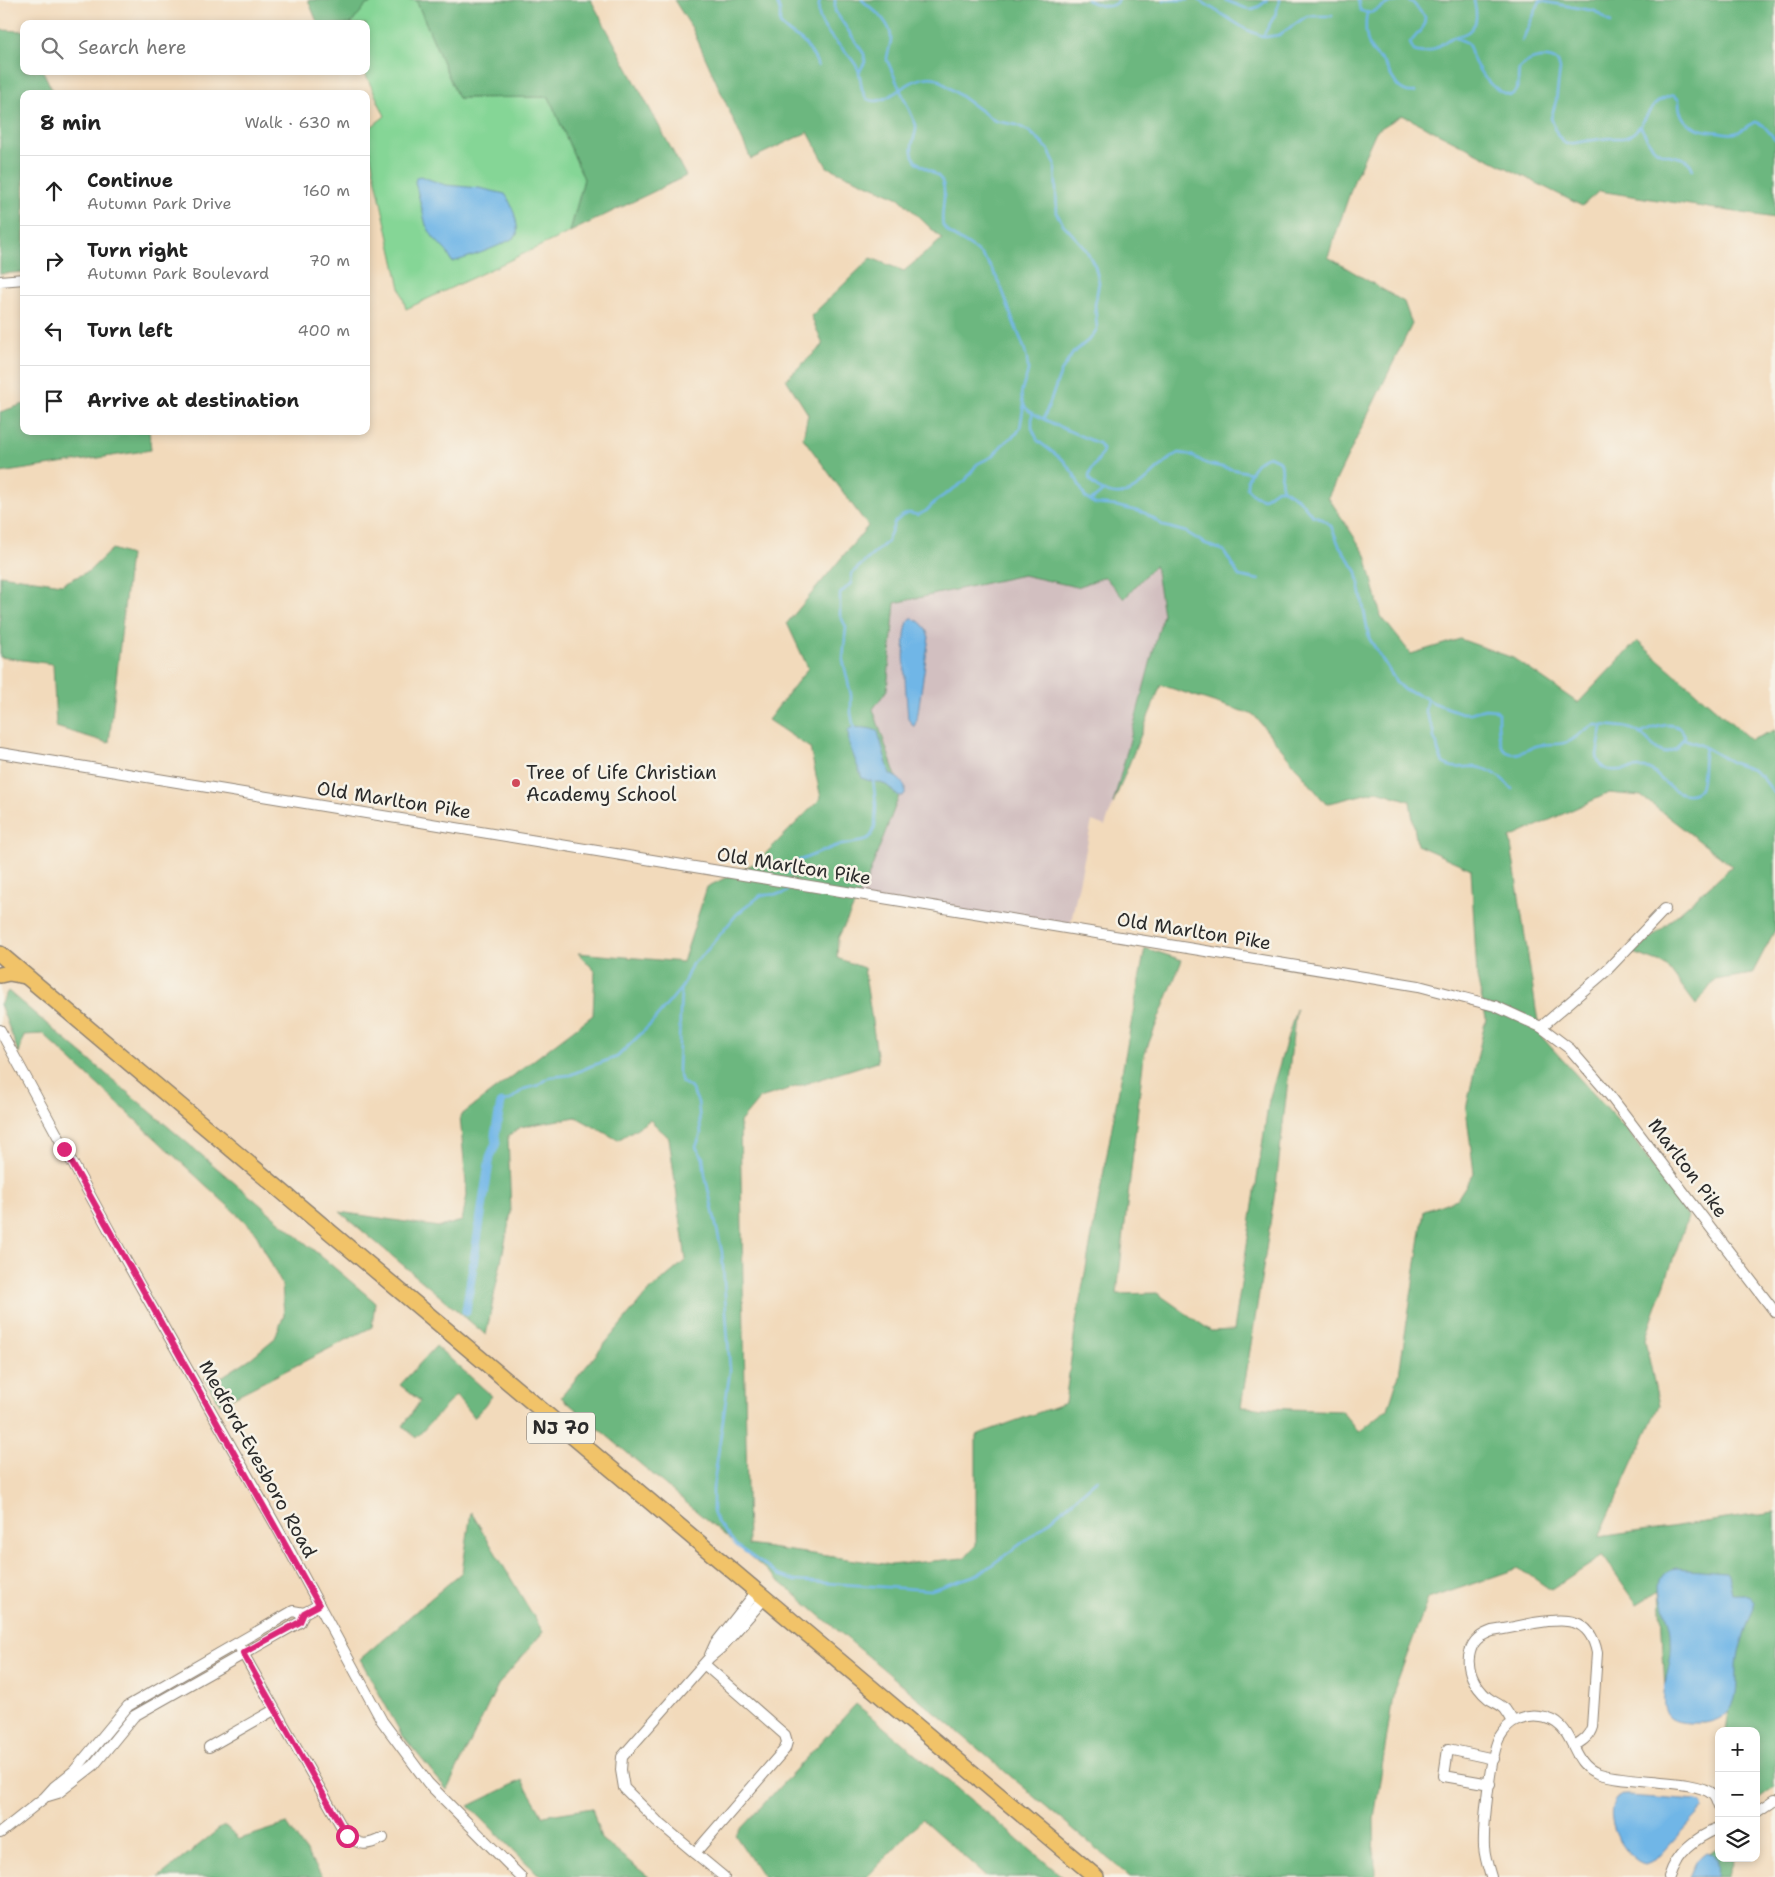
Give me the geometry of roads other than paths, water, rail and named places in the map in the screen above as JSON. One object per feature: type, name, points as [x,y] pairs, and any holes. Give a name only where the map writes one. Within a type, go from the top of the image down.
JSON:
[{"type":"highway","name":"NJ 70","points":[[0,954],[1096,1877]]},
{"type":"highway","points":[[0,976],[18,973],[28,977]]},
{"type":"street","points":[[0,281],[20,279]]},
{"type":"street","name":"Old Marlton Pike","points":[[0,753],[1419,986],[1495,1006],[1541,1027],[1570,1049]]},
{"type":"street","points":[[1541,1027],[1605,972],[1665,909]]},
{"type":"street","name":"Medford-Evesboro Road","points":[[0,1030],[120,1250],[249,1478],[369,1699],[412,1763],[428,1783],[521,1877]]},
{"type":"street","name":"Marlton Pike","points":[[1570,1049],[1608,1093],[1775,1312]]},
{"type":"street","points":[[724,1877],[658,1821],[624,1788],[621,1770],[622,1757],[706,1661],[721,1648],[761,1595]]},
{"type":"street","points":[[44,1798],[58,1793],[94,1764],[134,1716],[300,1622],[304,1613],[319,1605]]},
{"type":"street","points":[[0,1833],[44,1798],[87,1758],[128,1706],[293,1611],[304,1613]]},
{"type":"street","points":[[1513,1722],[1506,1710],[1488,1698],[1476,1684],[1469,1667],[1471,1649],[1475,1641],[1482,1635],[1492,1631],[1554,1620],[1565,1619],[1574,1622],[1582,1626],[1590,1634],[1597,1653],[1592,1727],[1590,1734],[1574,1746]]},
{"type":"street","points":[[237,1642],[347,1836],[357,1843],[370,1844],[383,1838]]},
{"type":"street","points":[[695,1853],[785,1749],[787,1742],[785,1735],[706,1661]]},
{"type":"street","points":[[209,1747],[274,1710]]},
{"type":"street","points":[[1491,1877],[1485,1857],[1484,1845],[1490,1784],[1498,1740],[1503,1731],[1513,1722],[1527,1717],[1546,1717],[1562,1727],[1580,1759],[1595,1773],[1613,1777],[1697,1786],[1712,1794],[1715,1800]]},
{"type":"street","points":[[1490,1784],[1444,1776],[1448,1748],[1494,1759]]},
{"type":"street","points":[[1760,1810],[1774,1801]]},
{"type":"street","points":[[1669,1877],[1672,1866],[1687,1847],[1697,1838],[1715,1830]]},
{"type":"water","points":[[420,176],[445,185],[479,188],[505,194],[514,214],[517,235],[496,247],[452,262],[447,252],[433,237],[426,225],[415,182],[416,178]]},
{"type":"water","points":[[910,619],[917,620],[922,624],[929,637],[917,719],[914,727],[908,719],[904,651],[907,626]]},
{"type":"water","points":[[852,727],[869,728],[878,732],[890,774],[899,779],[905,786],[905,794],[902,796],[897,795],[886,785],[862,778],[849,744],[848,730]]},
{"type":"water","points":[[1676,1568],[1726,1572],[1732,1594],[1748,1594],[1754,1601],[1754,1607],[1738,1657],[1737,1689],[1734,1701],[1726,1714],[1710,1722],[1679,1722],[1671,1719],[1665,1711],[1664,1697],[1671,1654],[1671,1634],[1660,1586],[1662,1578],[1667,1572]]},
{"type":"water","points":[[1629,1796],[1697,1801],[1702,1803],[1704,1807],[1655,1860],[1645,1864],[1637,1861],[1623,1846],[1613,1825],[1611,1815],[1613,1805],[1617,1798]]},
{"type":"water","points":[[1706,1853],[1713,1856],[1717,1865],[1717,1877],[1689,1877],[1696,1861]]},
{"type":"waterway","points":[[776,0],[780,11],[780,24],[806,46],[818,66]]},
{"type":"waterway","points":[[820,0],[819,11],[825,29],[853,60],[858,69],[864,96],[867,99],[883,100],[916,80],[936,78],[995,121],[1017,125],[1030,132],[1048,149],[1055,163],[1057,214],[1063,224],[1085,248],[1095,266],[1099,282],[1095,305],[1097,329],[1091,338],[1073,353],[1061,372],[1044,418]]},
{"type":"waterway","points":[[835,0],[835,11],[864,54],[865,62],[859,72]]},
{"type":"waterway","points":[[862,0],[880,16],[890,31],[891,40],[887,60],[916,125],[912,149],[914,158],[936,175],[943,184],[943,226],[948,232],[975,249],[984,258],[995,274],[1003,293],[1027,361],[1028,373],[1021,396],[1026,408],[1048,421],[1098,443],[1103,450],[1089,477],[1098,488],[1114,494],[1125,493],[1134,489],[1170,458],[1179,453],[1191,455],[1207,464],[1251,473]]},
{"type":"waterway","points":[[1087,0],[1108,6],[1119,0]]},
{"type":"waterway","points":[[1164,0],[1188,0]]},
{"type":"waterway","points":[[1199,0],[1247,30],[1265,37],[1279,35],[1307,16],[1332,16]]},
{"type":"waterway","points":[[1225,0],[1247,9],[1256,8],[1267,0]]},
{"type":"waterway","points":[[1263,36],[1275,15],[1280,0]]},
{"type":"waterway","points":[[1358,0],[1360,10],[1368,13],[1386,4],[1402,0]]},
{"type":"waterway","points":[[1407,0],[1413,3],[1425,17],[1424,26],[1410,43],[1414,51],[1425,53],[1472,28],[1476,20],[1474,0]]},
{"type":"waterway","points":[[1540,1],[1595,11],[1611,23]]},
{"type":"waterway","points":[[1522,41],[1540,1]]},
{"type":"waterway","points":[[1367,12],[1366,34],[1371,49],[1383,62],[1399,87],[1409,92],[1415,92]]},
{"type":"waterway","points":[[1456,38],[1468,44],[1474,61],[1485,77],[1494,87],[1505,94],[1511,95],[1514,93],[1517,87],[1519,69],[1527,62],[1537,58],[1548,58],[1558,62],[1560,69],[1556,101],[1551,118],[1558,136],[1566,144],[1627,137],[1636,131],[1657,103],[1664,98],[1674,95],[1679,100],[1680,109],[1685,121],[1696,128],[1733,133],[1756,122],[1763,125],[1775,139]]},
{"type":"waterway","points":[[1640,126],[1653,148],[1661,153],[1682,158],[1690,164],[1693,170]]},
{"type":"waterway","points":[[854,729],[851,713],[851,695],[843,660],[846,627],[840,615],[840,594],[851,583],[852,573],[887,542],[895,522],[909,513],[918,515],[926,511],[937,500],[965,481],[977,464],[993,456],[1002,445],[1017,433],[1020,428],[1024,404]]},
{"type":"waterway","points":[[1032,415],[1032,428],[1038,441],[1064,461],[1074,474],[1085,497],[1095,504],[1116,506],[1145,513],[1164,526],[1186,532],[1204,543],[1224,551],[1239,576],[1259,580]]},
{"type":"waterway","points":[[1283,489],[1280,461],[1269,456],[1260,460],[1250,473],[1247,488],[1255,496],[1263,499],[1277,489],[1283,489],[1300,500],[1312,515],[1321,518],[1331,526],[1339,545],[1357,572],[1369,638],[1397,683],[1404,690],[1462,713],[1485,709],[1496,710],[1498,712],[1500,741],[1507,752],[1514,754],[1544,744],[1566,743],[1596,725],[1619,726],[1636,731],[1654,748],[1664,753],[1676,749],[1685,736],[1682,730],[1671,725],[1665,725],[1640,734]]},
{"type":"waterway","points":[[1091,501],[1103,491]]},
{"type":"waterway","points":[[1427,699],[1425,710],[1443,763],[1460,768],[1486,769],[1503,779],[1512,789]]},
{"type":"waterway","points":[[1602,727],[1597,755],[1599,763],[1604,768],[1611,770],[1650,769],[1680,793],[1693,793],[1700,789],[1705,748]]},
{"type":"waterway","points":[[1684,739],[1701,745],[1733,763],[1753,770],[1762,777],[1775,794]]},
{"type":"waterway","points":[[790,873],[798,861],[836,846],[864,841],[871,836],[875,826],[876,805],[873,779]]},
{"type":"waterway","points":[[501,1103],[510,1100],[524,1089],[539,1085],[550,1077],[570,1075],[617,1057],[651,1024],[682,987],[692,964],[703,955],[737,914],[761,895],[783,894],[787,891]]},
{"type":"waterway","points":[[681,988],[678,1070],[682,1082],[691,1088],[698,1102],[701,1134],[696,1147],[703,1158],[722,1252],[730,1371],[713,1489],[713,1511],[717,1522],[736,1545],[778,1575],[795,1581],[931,1590],[979,1574],[1033,1535],[1098,1479]]},
{"type":"waterway","points":[[466,1311],[490,1157],[496,1143],[495,1135],[501,1103]]},
{"type":"place","name":"Tree of Life Christian Academy School","points":[[516,783]]}]
